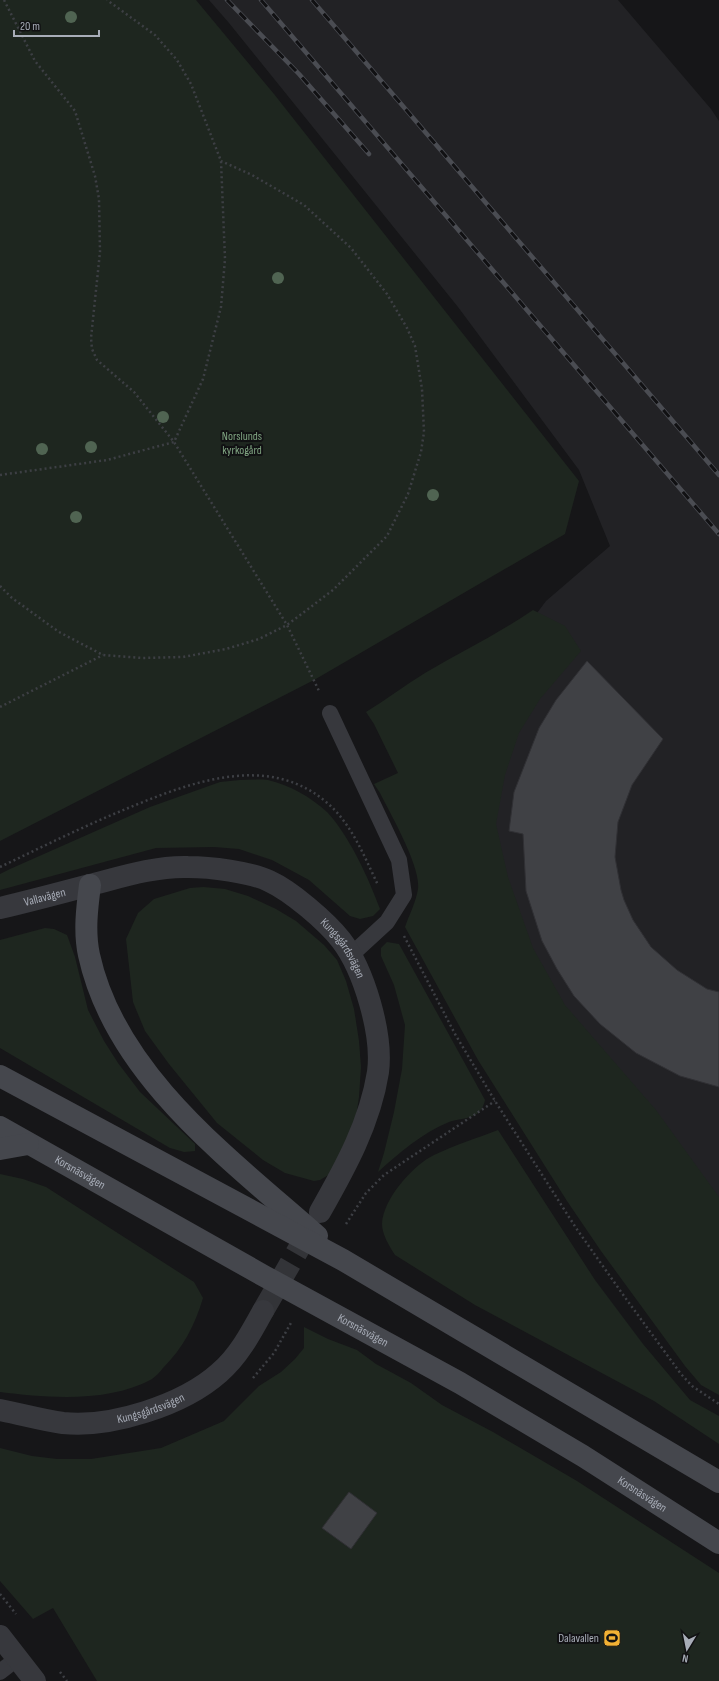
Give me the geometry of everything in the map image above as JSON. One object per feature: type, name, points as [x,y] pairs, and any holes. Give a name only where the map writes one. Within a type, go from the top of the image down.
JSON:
[{"type":"main road","points":[[90,885],[86,914],[89,954],[98,988],[124,1041],[163,1094],[209,1140],[343,1260]]},
{"type":"main road","points":[[0,1076],[343,1260],[719,1482]]},
{"type":"main road","name":"Korsnäsvägen","points":[[0,1127],[264,1276],[460,1383],[583,1456],[719,1543]]},
{"type":"main road","points":[[0,1149],[28,1144]]},
{"type":"street","name":"Kungsgårdsvägen","points":[[90,885],[160,869],[187,867],[255,876],[268,880],[284,889],[312,912],[341,940],[361,975],[376,1026],[379,1050],[378,1072],[370,1108],[349,1161],[320,1212]]},
{"type":"street","name":"Vallavägen","points":[[0,908],[90,885]]},
{"type":"street","name":"Kungsgårdsvägen","points":[[0,1410],[62,1423],[78,1424],[97,1423],[129,1416],[159,1407],[182,1398],[204,1385],[220,1372],[248,1339],[263,1311]]},
{"type":"street","points":[[0,1636],[35,1681]]},
{"type":"lane","points":[[330,713],[399,860],[404,895],[387,922],[350,956]]},
{"type":"lane","points":[[0,1672],[18,1658]]},
{"type":"path","points":[[4,0],[35,61],[74,111],[95,176],[98,199],[100,252],[90,338],[92,349],[97,360],[134,392],[174,442],[288,625],[330,713]]},
{"type":"path","points":[[107,0],[155,35],[177,60],[191,84],[221,161],[225,259],[221,307],[203,379],[174,442]]},
{"type":"path","points":[[0,586],[12,598],[59,632],[103,655],[143,658],[183,657],[226,649],[259,639],[288,625],[333,590],[387,536],[408,494],[421,452],[424,432],[422,389],[415,346],[407,328],[387,294],[351,248],[304,205],[252,175],[221,161]]},
{"type":"path","points":[[0,475],[107,460],[174,442]]},
{"type":"path","points":[[0,707],[103,655]]},
{"type":"path","points":[[346,1224],[366,1192],[384,1175],[494,1101]]},
{"type":"shaded area","points":[[209,0],[618,0],[711,109],[719,121],[719,1241],[543,1016],[473,831],[480,689],[546,601],[610,546],[579,470],[458,307]]},
{"type":"green space","name":"Norslunds kyrkogård","points":[[0,0],[196,0],[274,94],[579,481],[565,534],[314,680],[0,841]]},
{"type":"green space","points":[[533,610],[565,626],[581,651],[540,699],[519,733],[505,775],[496,824],[508,877],[533,948],[565,1005],[656,1110],[719,1197],[719,1395],[701,1385],[685,1366],[601,1251],[567,1201],[478,1060],[405,927],[417,894],[418,879],[398,827],[374,784],[398,773],[374,724],[366,712],[425,673],[493,635]]},
{"type":"green space","points":[[268,780],[284,785],[307,797],[327,812],[351,845],[370,884],[380,909],[373,916],[360,919],[350,916],[309,880],[272,860],[239,849],[214,847],[156,848],[0,890],[0,874],[10,869],[150,807],[220,782]]},
{"type":"green space","points":[[203,887],[225,889],[248,896],[276,909],[296,921],[324,945],[337,960],[346,981],[354,1009],[359,1041],[361,1067],[359,1097],[352,1143],[337,1170],[320,1180],[314,1181],[285,1173],[263,1160],[217,1123],[169,1064],[145,1031],[133,1002],[126,939],[138,913],[154,899],[190,888]]},
{"type":"green space","points":[[45,928],[54,929],[67,935],[75,957],[88,1010],[104,1041],[118,1063],[140,1092],[195,1144],[195,1151],[184,1152],[170,1148],[0,1048],[0,940]]},
{"type":"green space","points":[[387,942],[399,944],[485,1100],[482,1108],[477,1114],[449,1122],[429,1132],[378,1172],[394,1112],[402,1069],[405,1025],[394,985],[381,956],[381,948]]},
{"type":"green space","points":[[498,1130],[595,1280],[643,1344],[690,1400],[719,1416],[719,1444],[654,1401],[475,1305],[395,1255],[388,1244],[382,1224],[388,1204],[400,1184],[417,1166],[434,1155]]},
{"type":"green space","points":[[0,1174],[23,1179],[46,1187],[194,1282],[203,1298],[196,1318],[188,1336],[177,1352],[152,1379],[135,1387],[117,1392],[78,1397],[38,1396],[0,1392]]},
{"type":"green space","points":[[304,1327],[328,1339],[357,1350],[376,1364],[411,1383],[442,1405],[493,1432],[577,1481],[719,1573],[719,1681],[97,1681],[53,1608],[33,1619],[0,1581],[0,1448],[32,1456],[57,1459],[91,1459],[161,1448],[224,1421],[259,1386],[281,1372],[304,1348]],"holes":[[[349,1492],[377,1513],[351,1549],[322,1528]]]},
{"type":"building","points":[[587,661],[663,739],[632,785],[618,822],[615,857],[624,900],[633,920],[651,947],[677,970],[707,989],[719,992],[719,1087],[680,1076],[636,1053],[600,1024],[574,996],[557,969],[542,941],[526,891],[523,834],[509,831],[514,792],[539,728],[556,700]]},
{"type":"building","points":[[349,1492],[377,1513],[351,1549],[322,1528]]},
{"type":"tunnel","points":[[263,1311],[313,1224]]},
{"type":"railway","points":[[227,0],[299,74],[369,154]]},
{"type":"railway","points":[[261,0],[719,534]]},
{"type":"railway","points":[[312,0],[719,475]]},
{"type":"place","name":"Dalavallen","points":[[612,1638]]}]
